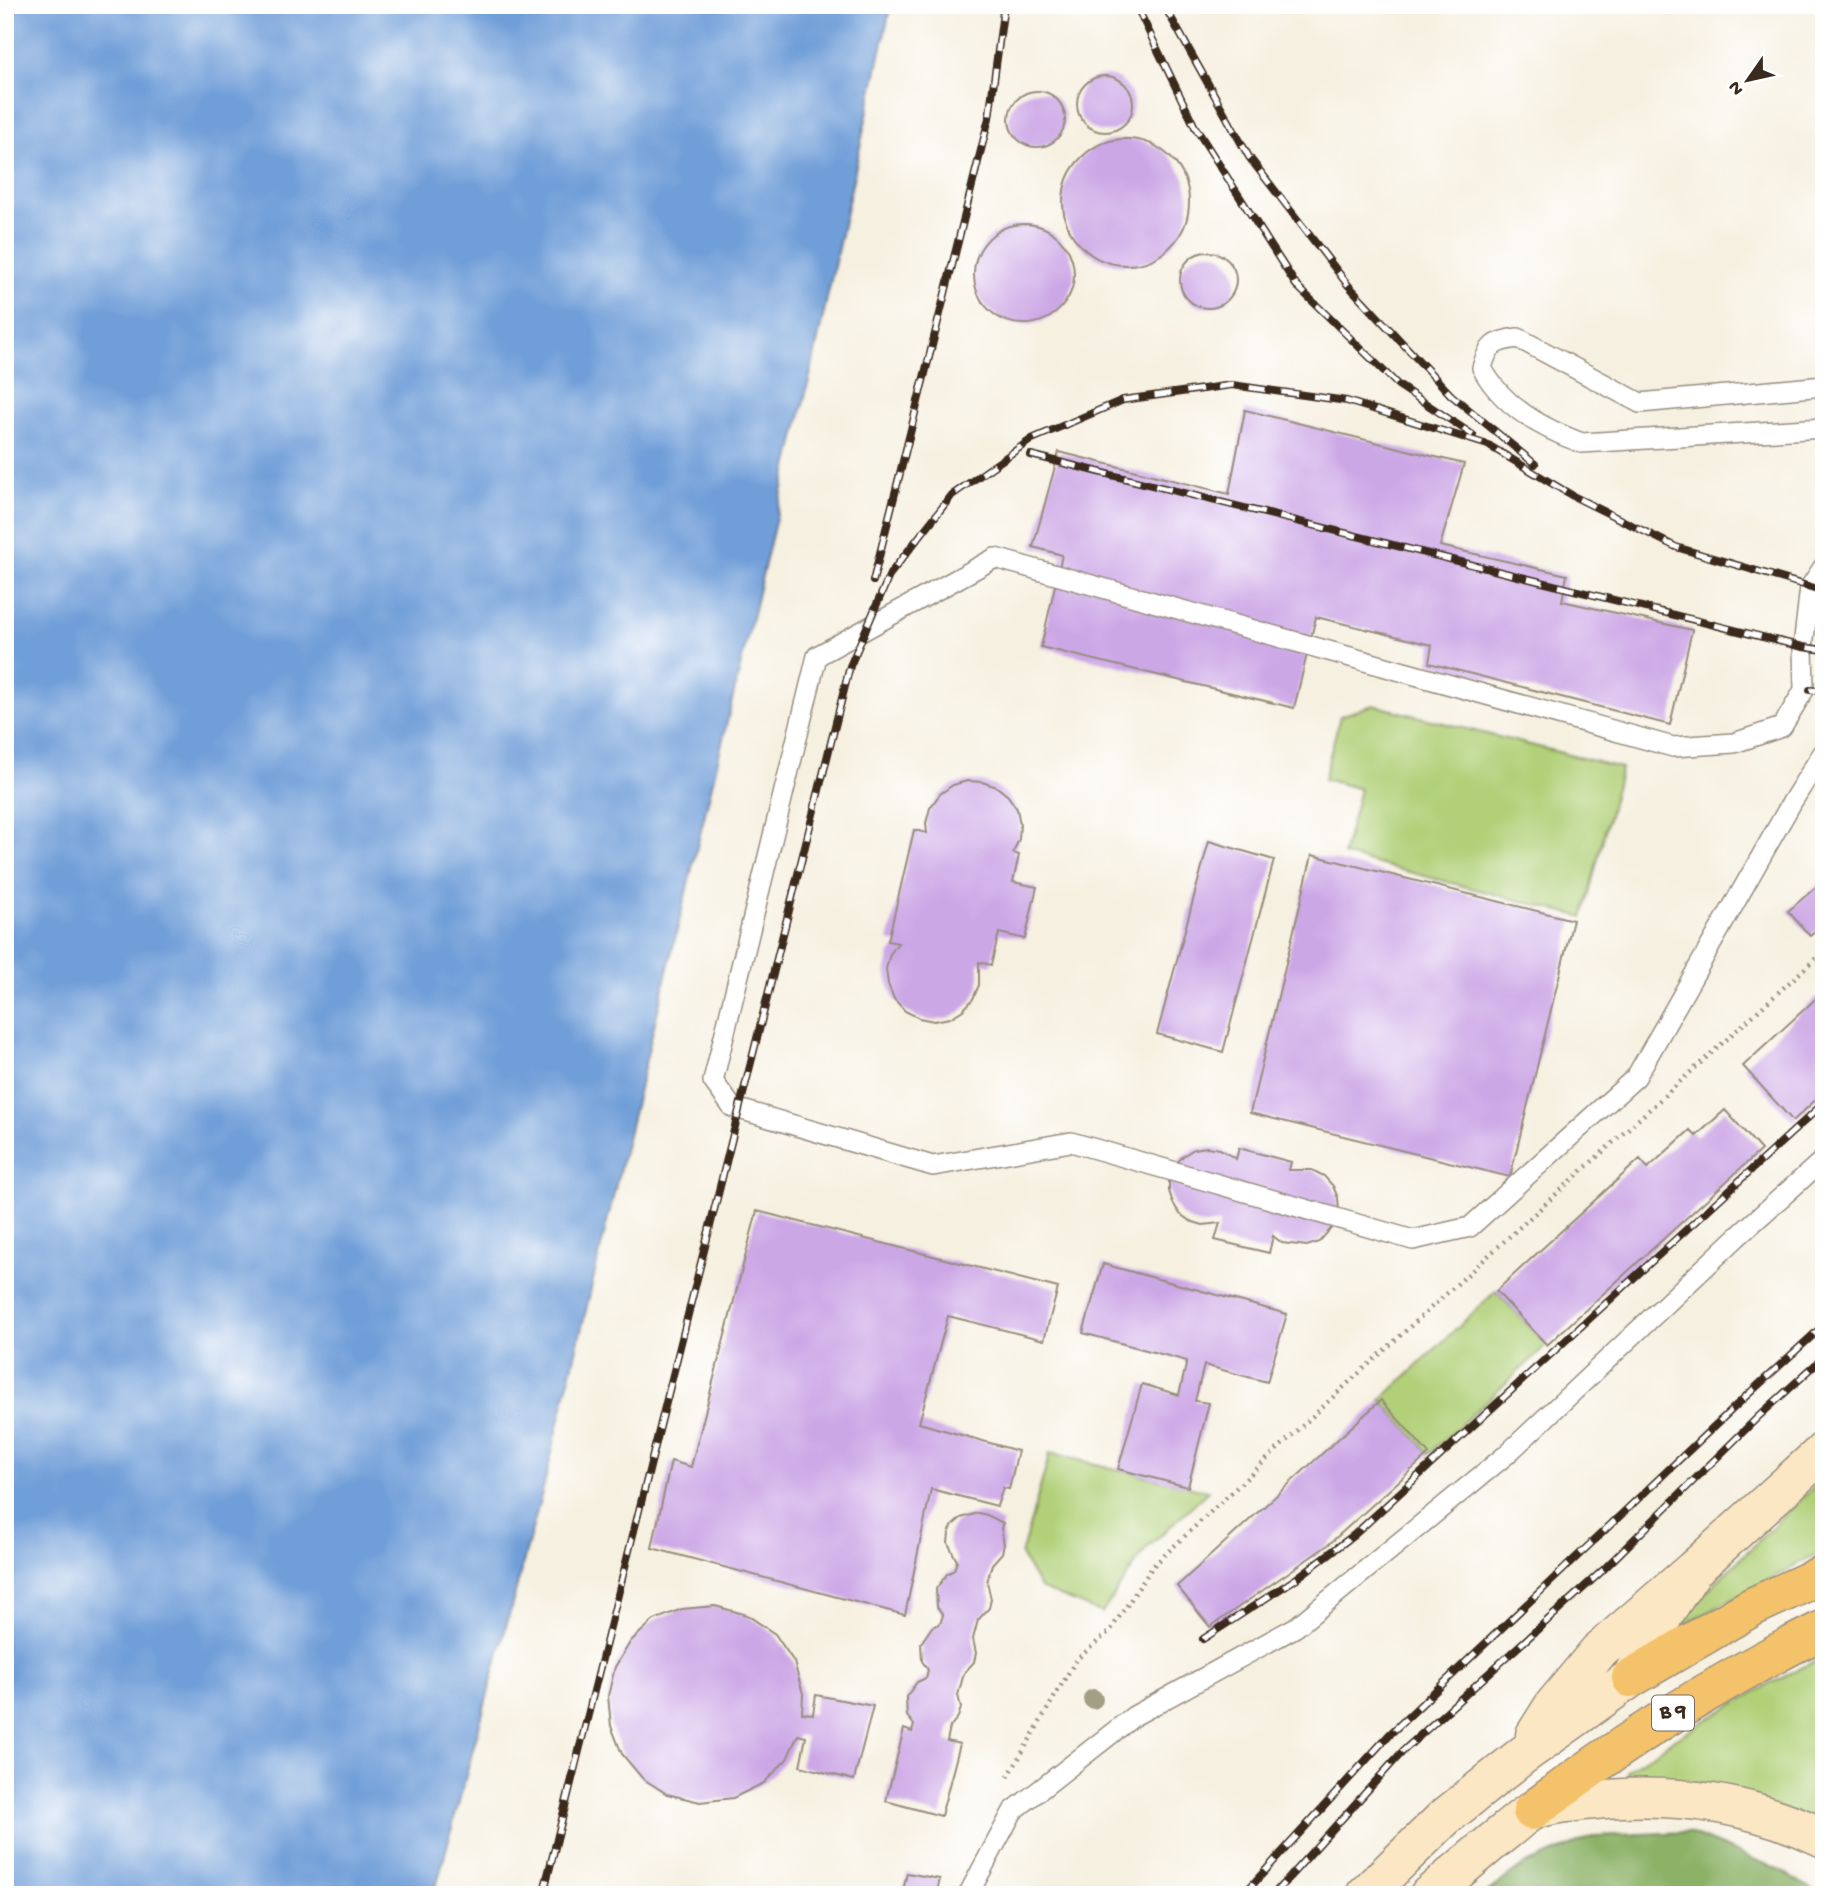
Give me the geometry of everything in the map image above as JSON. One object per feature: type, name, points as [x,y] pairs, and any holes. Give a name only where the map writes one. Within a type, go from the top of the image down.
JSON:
[{"type":"highway","name":"B 9","points":[[1631,1678],[1752,1607],[1824,1574]]},
{"type":"highway","name":"B 9","points":[[1532,1811],[1596,1763],[1701,1695],[1764,1658],[1824,1629]]},
{"type":"main road","points":[[1523,1755],[1554,1704],[1598,1652],[1824,1451]]},
{"type":"main road","points":[[1364,1895],[1444,1818],[1523,1755],[1631,1678],[1666,1611],[1693,1570]]},
{"type":"main road","points":[[1429,1895],[1532,1811],[1573,1802],[1614,1797],[1697,1800],[1776,1818],[1824,1838]]},
{"type":"lane","points":[[1824,386],[1640,403],[1518,338],[1502,340],[1487,350],[1482,368],[1489,381],[1532,419],[1556,434],[1583,443],[1824,428]]},
{"type":"lane","points":[[1824,566],[1810,587],[1803,648],[1804,690],[1782,727],[1734,743],[1672,747],[995,558],[817,656],[713,1080],[733,1107],[933,1166],[1071,1142],[1413,1240],[1469,1227],[1636,1077],[1792,802],[1824,751]]},
{"type":"lane","points":[[968,1895],[1013,1811],[1134,1716],[1296,1627],[1506,1455],[1735,1238],[1824,1159]]},
{"type":"path","points":[[1003,1785],[1076,1660],[1110,1631],[1153,1566],[1347,1384],[1824,951]]},
{"type":"green space","points":[[1373,705],[1621,768],[1583,917],[1343,855],[1360,789],[1324,779],[1340,716]]},
{"type":"green space","points":[[1496,1291],[1547,1345],[1429,1454],[1381,1400]]},
{"type":"green space","points":[[1050,1453],[1208,1491],[1145,1550],[1102,1613],[1040,1588],[1021,1555]]},
{"type":"green space","points":[[1824,1477],[1824,1550],[1686,1624],[1681,1616]]},
{"type":"green space","points":[[1824,1657],[1824,1719],[1819,1756],[1824,1793],[1824,1829],[1629,1781],[1627,1771],[1675,1739],[1748,1696]]},
{"type":"green space","points":[[1687,1832],[1780,1870],[1821,1895],[1483,1895],[1524,1865],[1595,1836]]},
{"type":"water","points":[[5,5],[891,5],[811,372],[544,1485],[434,1895],[5,1895]]},
{"type":"building","points":[[1105,76],[1116,78],[1125,84],[1131,93],[1131,115],[1125,124],[1116,130],[1105,132],[1094,130],[1085,124],[1079,115],[1077,104],[1079,93],[1085,84],[1094,78]]},
{"type":"building","points":[[1037,91],[1048,93],[1057,99],[1063,108],[1063,130],[1057,139],[1048,145],[1037,147],[1026,145],[1017,139],[1011,130],[1009,119],[1011,108],[1017,99],[1026,93]]},
{"type":"building","points":[[1126,139],[1150,144],[1171,157],[1184,178],[1189,202],[1184,226],[1171,247],[1150,260],[1126,265],[1102,260],[1081,247],[1068,226],[1063,202],[1068,178],[1081,157],[1102,144]]},
{"type":"building","points":[[1024,224],[1043,228],[1059,239],[1070,255],[1074,274],[1070,293],[1059,309],[1043,320],[1024,324],[1005,320],[989,309],[978,293],[974,274],[978,255],[989,239],[1005,228]]},
{"type":"building","points":[[1208,252],[1219,254],[1228,260],[1234,269],[1234,291],[1228,300],[1219,306],[1208,308],[1197,306],[1188,300],[1182,291],[1180,280],[1182,269],[1188,260],[1197,254]]},
{"type":"building","points":[[1245,410],[1464,464],[1440,546],[1567,575],[1562,601],[1692,630],[1670,725],[1429,663],[1432,645],[1316,617],[1294,708],[1041,647],[1062,555],[1033,547],[1059,452],[1229,494]]},
{"type":"building","points":[[967,781],[997,787],[1017,809],[1019,839],[1013,853],[1019,855],[1013,882],[1037,887],[1025,939],[999,933],[991,965],[979,962],[979,985],[973,999],[963,1010],[950,1018],[934,1021],[905,1011],[894,999],[886,969],[890,954],[898,943],[888,941],[914,830],[927,833],[926,823],[930,808],[940,794],[953,785]]},
{"type":"building","points":[[1209,841],[1274,860],[1223,1052],[1157,1034]]},
{"type":"building","points":[[1312,855],[1573,920],[1510,1177],[1250,1113]]},
{"type":"building","points":[[1824,880],[1824,924],[1810,936],[1788,911]]},
{"type":"building","points":[[1824,991],[1824,1092],[1793,1121],[1743,1066]]},
{"type":"building","points":[[1725,1110],[1761,1150],[1547,1345],[1496,1291],[1640,1159],[1648,1168],[1690,1130],[1696,1136]]},
{"type":"building","points":[[1239,1148],[1291,1162],[1289,1170],[1312,1170],[1324,1176],[1333,1186],[1338,1198],[1336,1223],[1319,1242],[1307,1246],[1282,1243],[1273,1236],[1269,1253],[1215,1240],[1220,1223],[1203,1225],[1190,1221],[1180,1214],[1169,1191],[1169,1178],[1174,1166],[1194,1149],[1220,1149],[1236,1159]]},
{"type":"building","points":[[757,1211],[1058,1288],[1044,1340],[948,1316],[919,1423],[1018,1451],[1009,1489],[1003,1488],[997,1506],[931,1489],[905,1615],[652,1548],[671,1461],[691,1467]]},
{"type":"building","points":[[1103,1264],[1287,1314],[1267,1382],[1204,1365],[1195,1401],[1209,1403],[1188,1487],[1118,1469],[1142,1384],[1179,1395],[1187,1361],[1083,1333]]},
{"type":"building","points":[[1381,1400],[1429,1454],[1328,1545],[1210,1627],[1177,1586]]},
{"type":"building","points":[[978,1513],[1003,1523],[1001,1528],[1004,1544],[1002,1553],[992,1564],[987,1582],[991,1599],[989,1608],[978,1620],[973,1639],[976,1653],[974,1662],[964,1673],[958,1695],[961,1708],[950,1727],[947,1741],[960,1744],[941,1816],[886,1801],[904,1729],[912,1732],[914,1725],[907,1716],[906,1697],[917,1682],[926,1678],[928,1670],[922,1661],[921,1643],[932,1627],[940,1624],[943,1615],[937,1607],[936,1589],[947,1574],[954,1570],[957,1561],[948,1543],[949,1533],[961,1518]]},
{"type":"building","points":[[715,1606],[747,1615],[775,1634],[794,1662],[803,1694],[802,1713],[813,1714],[816,1695],[873,1706],[854,1780],[800,1766],[806,1737],[798,1735],[787,1759],[764,1783],[733,1798],[700,1802],[667,1794],[642,1778],[622,1754],[611,1726],[608,1696],[615,1667],[631,1641],[654,1620],[682,1609]]},
{"type":"building","points":[[907,1873],[940,1879],[936,1895],[902,1895]]},
{"type":"railway","points":[[873,581],[989,118],[1004,5]]},
{"type":"railway","points":[[1136,5],[1195,127],[1296,285],[1398,385],[1473,435]]},
{"type":"railway","points":[[1164,5],[1249,157],[1348,285],[1451,395],[1535,464]]},
{"type":"railway","points":[[543,1895],[850,666],[890,574],[952,495],[1032,439],[1123,400],[1232,385],[1347,401],[1488,445],[1573,496],[1676,547],[1824,591]]},
{"type":"railway","points":[[1031,455],[1803,647],[1824,650]]},
{"type":"railway","points":[[1810,690],[1824,691]]},
{"type":"railway","points":[[1203,1639],[1297,1578],[1354,1535],[1824,1103]]},
{"type":"railway","points":[[1243,1895],[1389,1735],[1824,1325]]},
{"type":"railway","points":[[1273,1895],[1404,1750],[1602,1571],[1759,1416],[1824,1357]]}]
